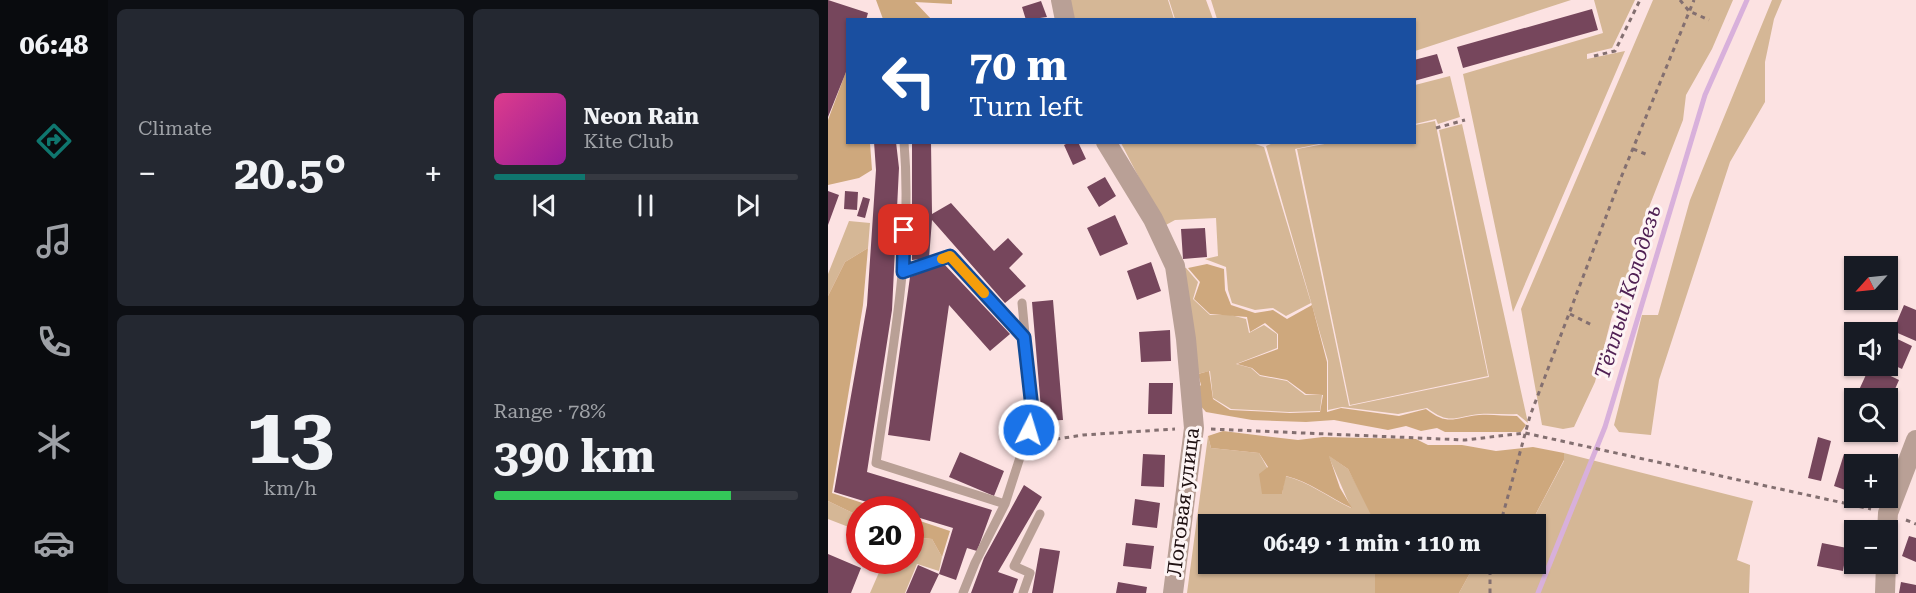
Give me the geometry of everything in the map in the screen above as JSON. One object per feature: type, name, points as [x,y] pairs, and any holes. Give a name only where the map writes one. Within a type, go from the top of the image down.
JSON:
[{"type":"street","points":[[1061,0],[1065,18]]},
{"type":"street","name":"Логовая улица","points":[[1107,144],[1152,219],[1175,266],[1186,339],[1194,428],[1173,593]]},
{"type":"street","points":[[1888,520],[1916,440]]},
{"type":"street","points":[[1885,593],[1886,574]]},
{"type":"lane","points":[[904,144],[906,166],[903,272],[876,463],[1005,504]]},
{"type":"lane","points":[[903,272],[950,256],[1024,337]]},
{"type":"lane","points":[[963,593],[975,562],[1005,504],[1033,417],[1022,303]]},
{"type":"lane","points":[[1023,593],[1030,573],[1014,566],[1040,514]]},
{"type":"path","points":[[1594,56],[1615,51],[1640,0]]},
{"type":"path","points":[[1680,0],[1689,11],[1709,20]]},
{"type":"path","points":[[1503,514],[1525,433],[1633,149],[1694,0]]},
{"type":"path","points":[[1436,128],[1465,120]]},
{"type":"path","points":[[1633,149],[1648,155]]},
{"type":"path","points":[[1570,314],[1594,326]]},
{"type":"path","points":[[1024,444],[1083,435],[1194,428],[1465,440],[1525,433],[1611,452],[1875,520]]},
{"type":"path","points":[[1490,574],[1490,593]]},
{"type":"shaded area","points":[[876,0],[952,0],[952,4],[915,2],[930,18],[883,18]]},
{"type":"shaded area","points":[[1068,0],[1168,0],[1174,18],[1073,18]]},
{"type":"shaded area","points":[[1169,0],[1206,0],[1213,18],[1175,18]]},
{"type":"shaded area","points":[[1211,0],[1571,0],[1416,51],[1416,18],[1217,18]]},
{"type":"shaded area","points":[[1594,0],[1635,0],[1612,48],[1587,54],[1587,59],[1625,51],[1513,312],[1463,74],[1603,33]]},
{"type":"shaded area","points":[[1653,0],[1733,0],[1712,49],[1686,95],[1683,120],[1637,238],[1632,277],[1612,316],[1595,382],[1574,427],[1563,429],[1542,425],[1521,309]]},
{"type":"shaded area","points":[[1772,0],[1782,0],[1774,19],[1765,62],[1765,102],[1730,162],[1659,380],[1651,435],[1619,432],[1614,425],[1642,315],[1658,315],[1690,200]]},
{"type":"shaded area","points":[[846,72],[846,144],[870,144],[872,170],[859,178],[828,185],[828,120]]},
{"type":"shaded area","points":[[1450,76],[1460,117],[1438,124],[1436,119],[1416,124],[1416,85]]},
{"type":"shaded area","points":[[1435,121],[1488,376],[1350,405],[1297,149],[1324,144],[1416,144],[1416,125]]},
{"type":"shaded area","points":[[1462,124],[1528,423],[1517,414],[1480,414],[1448,418],[1435,414],[1427,408],[1398,414],[1342,407],[1328,410],[1328,361],[1266,146],[1271,144],[1318,144],[1295,149],[1349,406],[1489,377],[1439,130]]},
{"type":"shaded area","points":[[1122,144],[1255,144],[1264,147],[1311,303],[1286,316],[1273,308],[1255,310],[1232,303],[1228,290],[1226,267],[1205,259],[1218,256],[1216,218],[1175,220],[1164,226]]},
{"type":"shaded area","points":[[849,221],[870,223],[868,248],[845,262],[828,296],[828,274]]},
{"type":"shaded area","points":[[868,248],[863,305],[832,493],[846,498],[846,510],[828,501],[828,296],[845,262]]},
{"type":"shaded area","points":[[1207,264],[1224,269],[1225,290],[1231,305],[1255,313],[1273,310],[1287,319],[1312,305],[1327,362],[1327,412],[1341,408],[1399,416],[1426,409],[1441,418],[1452,420],[1484,415],[1517,416],[1526,425],[1521,432],[1445,432],[1437,428],[1421,431],[1406,426],[1388,430],[1334,420],[1306,422],[1252,420],[1206,412],[1198,403],[1196,390],[1201,385],[1198,374],[1209,371],[1213,399],[1230,410],[1320,412],[1323,395],[1306,394],[1287,380],[1260,375],[1252,368],[1237,364],[1278,349],[1278,334],[1265,323],[1250,332],[1247,317],[1210,314],[1194,299],[1200,282],[1188,268]]},
{"type":"shaded area","points":[[1181,267],[1186,268],[1198,282],[1193,299],[1210,315],[1231,315],[1246,319],[1249,333],[1264,325],[1277,334],[1277,348],[1236,364],[1251,368],[1260,376],[1287,381],[1305,395],[1322,395],[1320,411],[1231,409],[1213,398],[1210,371],[1197,374]]},
{"type":"shaded area","points":[[1223,431],[1298,440],[1323,437],[1416,439],[1428,445],[1462,445],[1496,451],[1533,447],[1564,453],[1564,460],[1536,514],[1370,514],[1348,469],[1329,456],[1340,488],[1352,508],[1295,478],[1286,476],[1282,494],[1262,494],[1259,474],[1268,467],[1259,453],[1211,448],[1208,436]]},
{"type":"shaded area","points":[[1208,436],[1211,448],[1259,453],[1282,494],[1285,476],[1294,478],[1351,508],[1328,455],[1348,469],[1372,514],[1198,514],[1198,574],[1375,574],[1375,593],[1187,593]]},
{"type":"shaded area","points":[[1564,453],[1753,501],[1737,560],[1750,565],[1749,593],[1459,593],[1469,574],[1546,574],[1546,514],[1536,514],[1564,461]]},
{"type":"shaded area","points":[[828,501],[846,510],[846,526],[828,519]]},
{"type":"shaded area","points":[[924,522],[950,531],[942,557],[932,539],[924,538]]},
{"type":"shaded area","points":[[924,538],[932,539],[942,557],[939,571],[924,566]]},
{"type":"shaded area","points":[[878,574],[913,574],[905,593],[870,593]]},
{"type":"shaded area","points":[[1375,574],[1469,574],[1459,593],[1375,593]]},
{"type":"building","points":[[828,0],[868,13],[867,18],[846,18],[846,72],[828,117]]},
{"type":"building","points":[[1041,1],[1047,17],[1025,18],[1022,7]]},
{"type":"building","points":[[1592,9],[1598,30],[1463,68],[1457,47]]},
{"type":"building","points":[[1437,54],[1443,73],[1416,80],[1416,59]]},
{"type":"building","points":[[874,144],[896,144],[899,168],[892,310],[867,472],[992,510],[977,551],[967,548],[956,580],[939,574],[953,528],[924,519],[924,496],[847,496],[834,492],[867,305],[876,170]]},
{"type":"building","points":[[912,144],[931,144],[932,214],[951,203],[994,251],[1008,238],[1023,254],[1009,268],[1026,286],[1005,303],[932,220],[929,258],[912,260]]},
{"type":"building","points":[[1079,144],[1086,159],[1073,165],[1064,145]]},
{"type":"building","points":[[1105,177],[1116,196],[1099,207],[1087,187]]},
{"type":"building","points":[[828,191],[839,195],[828,225]]},
{"type":"building","points":[[845,191],[858,192],[857,210],[844,209]]},
{"type":"building","points":[[863,197],[870,199],[865,218],[857,216]]},
{"type":"building","points":[[1115,215],[1128,244],[1100,256],[1087,228]]},
{"type":"building","points":[[1205,228],[1207,257],[1183,259],[1181,229]]},
{"type":"building","points":[[1151,262],[1161,291],[1137,300],[1127,271]]},
{"type":"building","points":[[944,264],[1010,334],[990,351],[949,305],[930,441],[888,435],[910,277]]},
{"type":"building","points":[[1053,300],[1063,420],[1042,421],[1032,302]]},
{"type":"building","points":[[1904,305],[1916,310],[1916,341],[1898,333],[1897,322]]},
{"type":"building","points":[[1170,330],[1171,361],[1141,362],[1139,332]]},
{"type":"building","points":[[1898,339],[1912,346],[1902,369],[1898,367]]},
{"type":"building","points":[[1865,376],[1891,376],[1899,380],[1896,388],[1860,388]]},
{"type":"building","points":[[1149,383],[1173,383],[1172,414],[1148,414]]},
{"type":"building","points":[[1818,437],[1831,441],[1821,481],[1808,478]]},
{"type":"building","points":[[960,452],[1004,471],[994,496],[949,477]]},
{"type":"building","points":[[1143,454],[1165,455],[1164,487],[1141,486]]},
{"type":"building","points":[[1844,454],[1844,490],[1834,486]]},
{"type":"building","points":[[1024,485],[1042,497],[998,572],[1018,579],[1013,593],[971,593],[984,558]]},
{"type":"building","points":[[1135,499],[1160,503],[1157,528],[1132,525]]},
{"type":"building","points":[[1909,536],[1916,538],[1916,562],[1902,556]]},
{"type":"building","points":[[1126,543],[1154,546],[1151,569],[1123,566]]},
{"type":"building","points":[[1822,543],[1844,547],[1843,571],[1817,566]]},
{"type":"building","points":[[1040,548],[1060,551],[1053,593],[1032,593]]},
{"type":"building","points":[[828,554],[846,562],[846,574],[859,574],[851,593],[828,593]]},
{"type":"building","points":[[924,568],[939,574],[930,593],[906,593],[914,574],[924,574]]},
{"type":"building","points":[[1118,582],[1147,587],[1146,593],[1116,593]]},
{"type":"building","points":[[1901,582],[1916,585],[1916,593],[1899,593]]},
{"type":"waterway","name":"Тёплый Колодезь","points":[[1538,593],[1605,427],[1705,95],[1747,0]]},
{"type":"slow traffic","points":[[942,259],[950,256],[984,293]]},
{"type":"route","points":[[904,230],[903,272],[950,256],[1024,337],[1033,417],[1029,430]]}]
